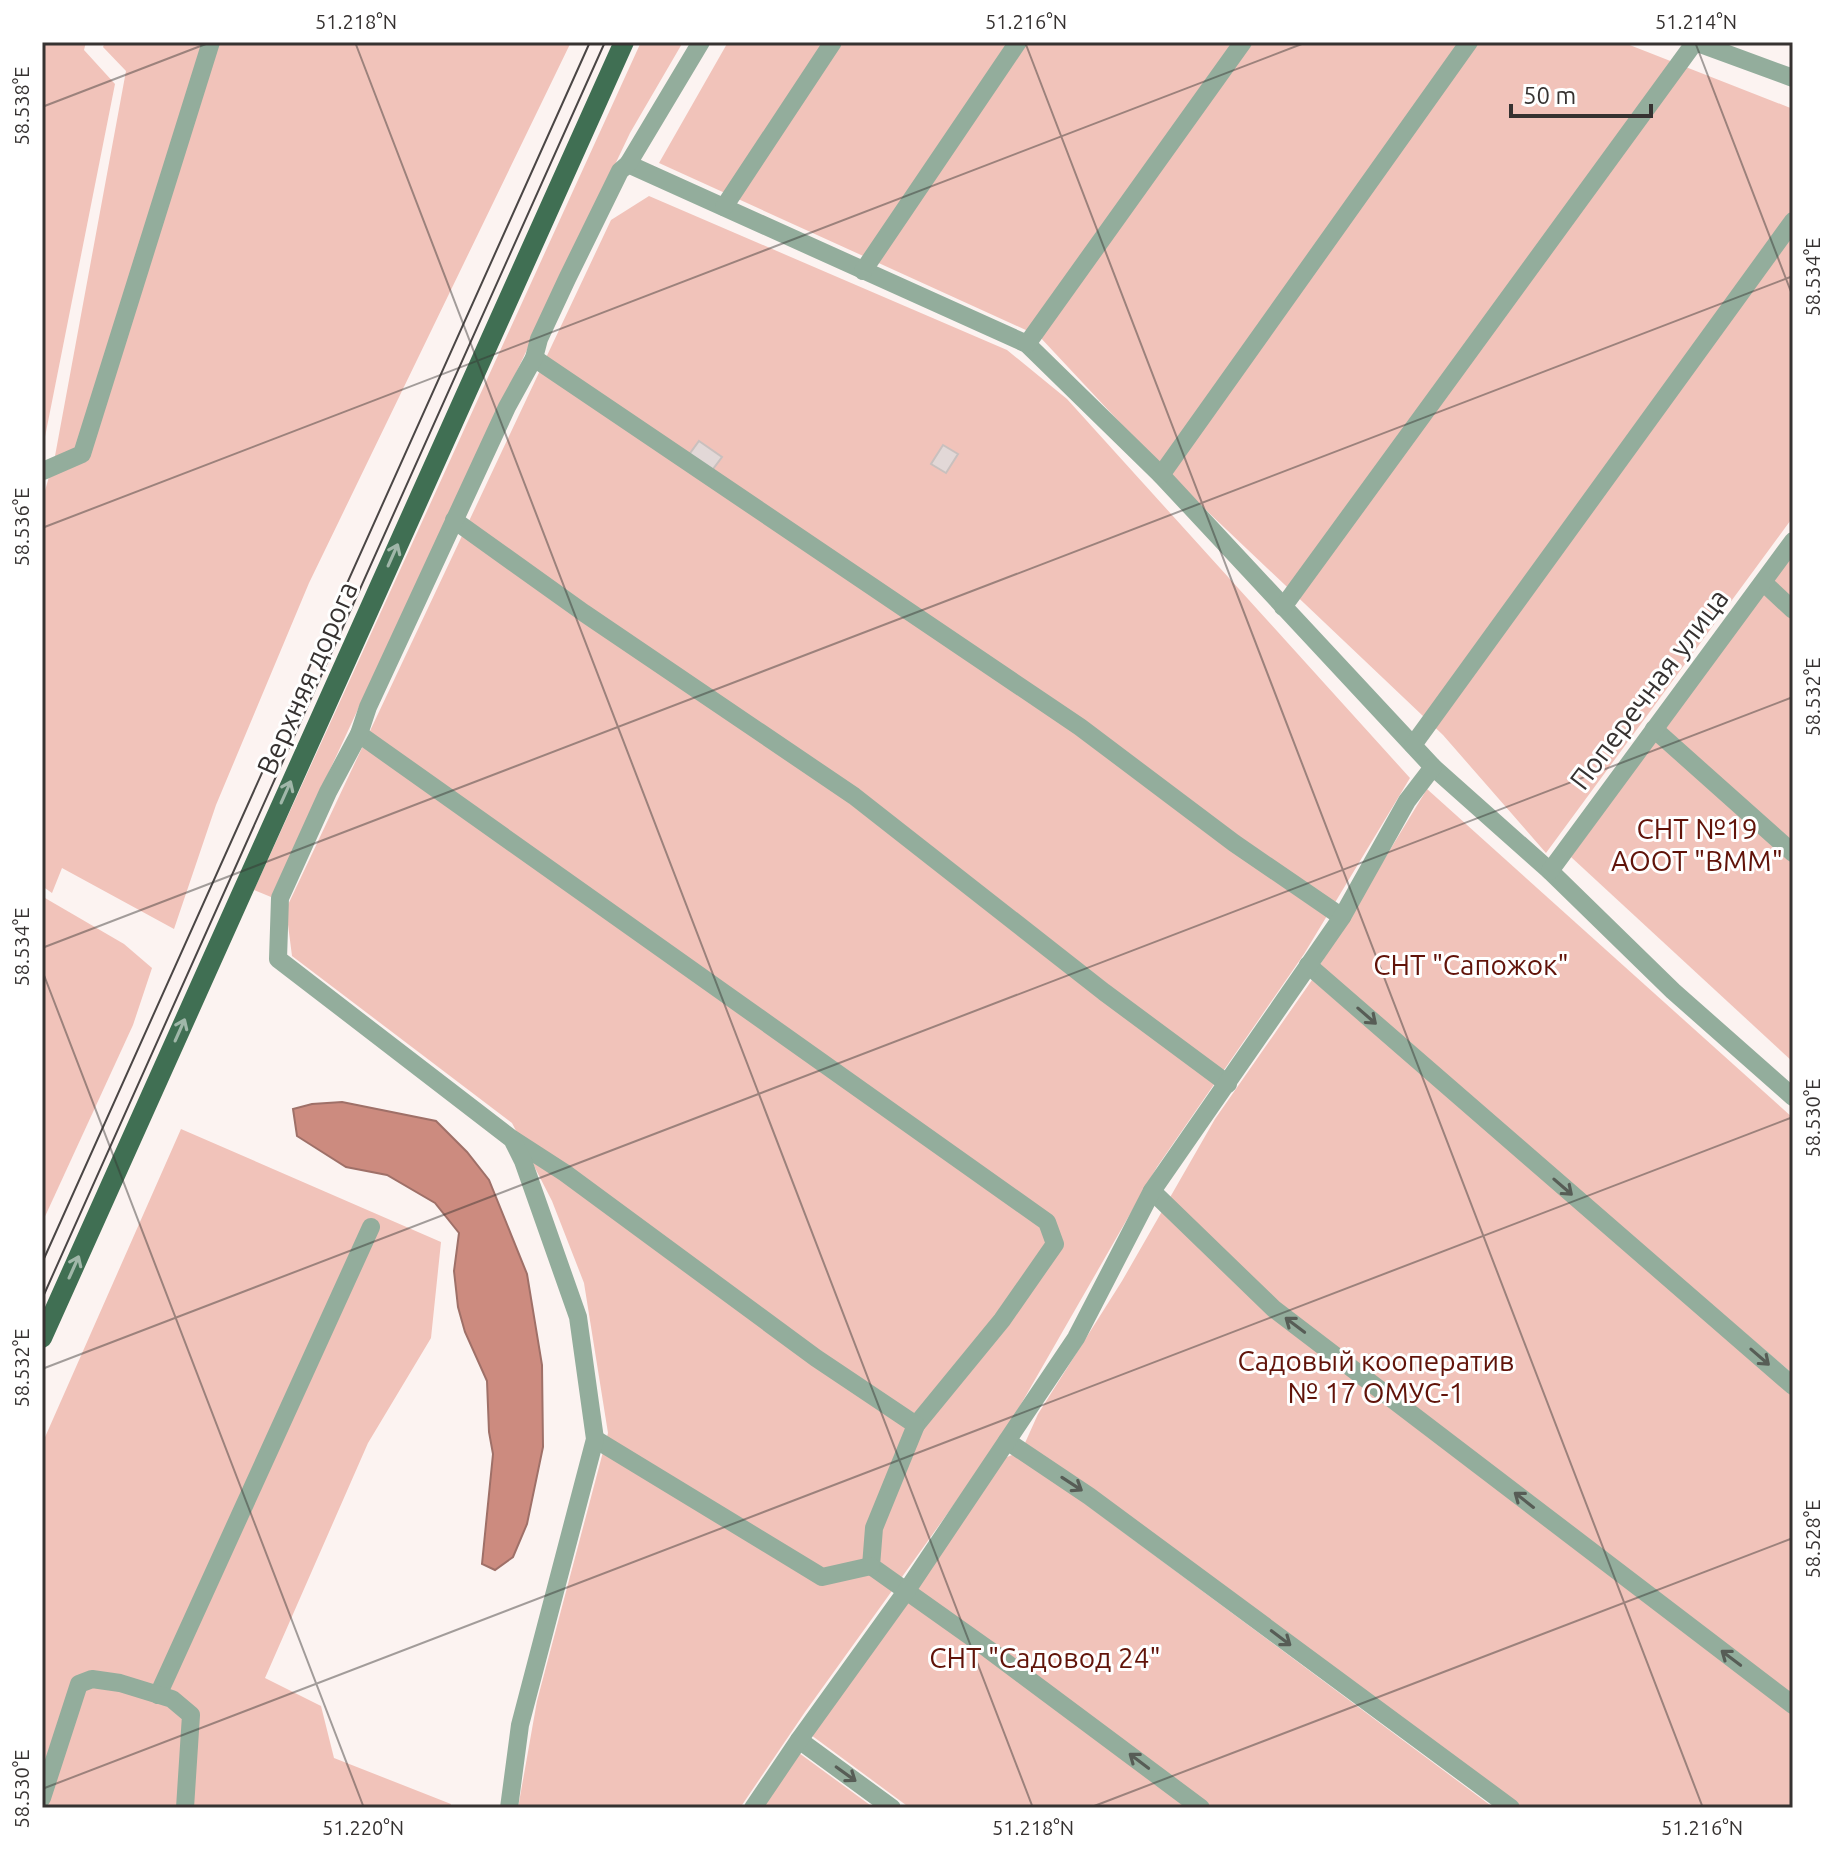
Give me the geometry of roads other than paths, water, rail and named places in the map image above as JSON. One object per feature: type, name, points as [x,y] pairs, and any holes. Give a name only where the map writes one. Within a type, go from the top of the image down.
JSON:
[{"type":"main road","name":"Верхняя дорога","points":[[42,1338],[624,42]]},
{"type":"street","points":[[43,471],[82,454],[211,42]]},
{"type":"street","points":[[701,42],[628,164],[620,171],[539,339],[534,358],[507,407],[454,520],[368,707],[359,734],[328,792],[280,898],[278,959],[512,1139],[587,1189],[816,1358],[916,1425]]},
{"type":"street","points":[[724,207],[833,42]]},
{"type":"street","points":[[863,271],[1018,42]]},
{"type":"street","points":[[1027,344],[1243,42]]},
{"type":"street","points":[[1161,475],[1469,42]]},
{"type":"street","points":[[1283,607],[1695,42],[1793,78]]},
{"type":"street","points":[[628,164],[1027,344],[1161,475],[1433,767],[1550,871],[1673,991],[1793,1097]]},
{"type":"street","points":[[1413,745],[1793,221]]},
{"type":"street","points":[[534,358],[1080,727],[1234,843],[1342,917]]},
{"type":"street","points":[[454,520],[584,613],[854,796],[1104,992],[1228,1084]]},
{"type":"street","name":"Поперечная улица","points":[[1550,871],[1793,541]]},
{"type":"street","points":[[1764,583],[1793,610]]},
{"type":"street","points":[[1654,729],[1793,853]]},
{"type":"street","points":[[359,734],[1047,1222],[1055,1244],[1002,1320],[916,1425],[874,1528],[871,1566]]},
{"type":"street","points":[[753,1808],[907,1590],[1076,1338],[1152,1191],[1342,917],[1407,801],[1433,767]]},
{"type":"street","points":[[1308,965],[1793,1386]]},
{"type":"street","points":[[509,1808],[520,1725],[595,1439],[578,1317],[523,1161],[512,1139]]},
{"type":"street","points":[[1152,1191],[1274,1309],[1793,1705]]},
{"type":"street","points":[[158,1695],[371,1227]]},
{"type":"street","points":[[595,1439],[822,1577],[871,1566],[1201,1808]]},
{"type":"street","points":[[1007,1441],[1089,1496],[1511,1808]]},
{"type":"street","points":[[42,1798],[79,1684],[92,1679],[120,1683],[172,1699],[191,1715],[185,1808]]},
{"type":"street","points":[[799,1740],[892,1808]]},
{"type":"tram line","points":[[42,1263],[590,42]]},
{"type":"tram line","points":[[42,1299],[605,42]]},
{"type":"park label","name":"СНТ №19 АООТ \"ВММ\"","points":[[1697,845]]},
{"type":"park label","name":"СНТ \"Сапожок\"","points":[[1471,965]]},
{"type":"park label","name":"Садовый кооператив № 17 ОМУС-1","points":[[1376,1377]]},
{"type":"park label","name":"СНТ \"Садовод 24\"","points":[[1045,1658]]}]
